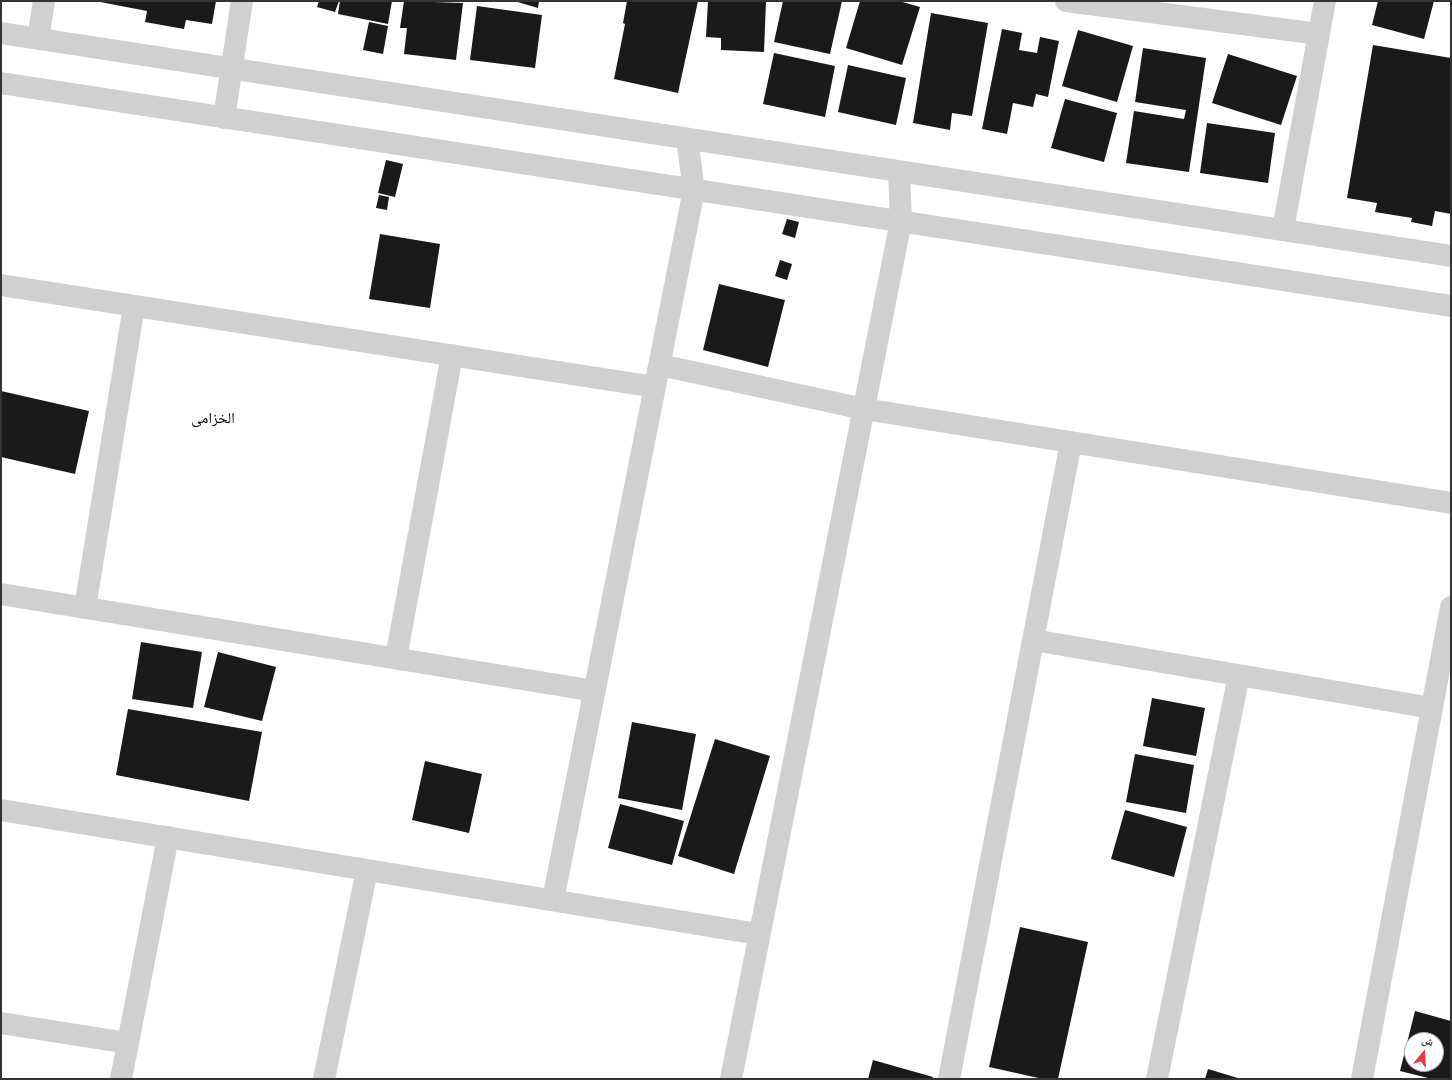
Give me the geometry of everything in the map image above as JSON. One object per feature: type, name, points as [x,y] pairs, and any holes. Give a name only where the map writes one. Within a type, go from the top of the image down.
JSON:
[{"type":"street","points":[[38,39],[44,1]]},
{"type":"street","points":[[224,118],[242,1]]},
{"type":"street","points":[[1066,1],[1135,6],[1319,34]]},
{"type":"street","points":[[1283,229],[1325,1]]},
{"type":"street","points":[[1,33],[1451,256]]},
{"type":"street","points":[[1,83],[1451,306]]},
{"type":"street","points":[[553,900],[694,190],[688,139]]},
{"type":"street","points":[[730,1079],[901,221],[899,171]]},
{"type":"street","points":[[1,285],[655,387]]},
{"type":"street","points":[[85,608],[134,306]]},
{"type":"street","points":[[396,658],[452,356]]},
{"type":"street","points":[[660,364],[864,409],[1451,503]]},
{"type":"street","points":[[949,1079],[1071,442]]},
{"type":"street","points":[[1,594],[595,691]]},
{"type":"street","points":[[1362,1079],[1451,607]]},
{"type":"street","points":[[1033,640],[1432,708]]},
{"type":"street","points":[[1157,1079],[1239,675]]},
{"type":"street","points":[[1,810],[758,934]]},
{"type":"street","points":[[121,1079],[168,837]]},
{"type":"street","points":[[324,1079],[367,870]]},
{"type":"street","points":[[1,1023],[128,1043]]},
{"type":"building","points":[[95,1],[216,1],[212,24],[186,20],[184,29],[145,22],[147,11]]},
{"type":"building","points":[[319,1],[339,1],[335,12],[317,7]]},
{"type":"building","points":[[340,1],[392,1],[388,24],[338,14]]},
{"type":"building","points":[[404,1],[463,3],[456,60],[404,54],[407,28],[400,28]]},
{"type":"building","points":[[514,1],[539,1],[538,8]]},
{"type":"building","points":[[627,1],[698,1],[678,93],[614,79],[625,24],[623,23]]},
{"type":"building","points":[[708,1],[766,1],[764,52],[721,50],[721,38],[706,37]]},
{"type":"building","points":[[783,1],[842,1],[830,54],[774,42]]},
{"type":"building","points":[[860,1],[899,1],[920,7],[902,65],[846,48]]},
{"type":"building","points":[[1378,1],[1434,1],[1424,39],[1372,25]]},
{"type":"building","points":[[477,6],[542,15],[535,68],[470,60]]},
{"type":"building","points":[[931,13],[988,23],[972,116],[952,113],[950,130],[913,123]]},
{"type":"building","points":[[369,22],[388,26],[383,54],[363,50]]},
{"type":"building","points":[[1002,29],[1022,33],[1019,50],[1037,53],[1040,37],[1059,41],[1048,97],[1036,94],[1033,107],[1013,103],[1007,134],[982,129]]},
{"type":"building","points":[[1078,30],[1133,46],[1117,102],[1062,86]]},
{"type":"building","points":[[1373,45],[1451,58],[1451,214],[1435,211],[1432,226],[1411,222],[1412,218],[1375,212],[1377,203],[1347,198]]},
{"type":"building","points":[[1143,48],[1206,58],[1189,172],[1126,163],[1134,111],[1184,119],[1186,110],[1135,102]]},
{"type":"building","points":[[774,53],[835,66],[825,117],[763,104]]},
{"type":"building","points":[[1228,54],[1297,76],[1281,125],[1212,103]]},
{"type":"building","points":[[848,65],[906,78],[896,125],[838,112]]},
{"type":"building","points":[[1065,99],[1117,113],[1104,162],[1051,148]]},
{"type":"building","points":[[1207,123],[1275,133],[1268,183],[1200,173]]},
{"type":"building","points":[[386,160],[403,164],[395,197],[378,193]]},
{"type":"building","points":[[379,195],[389,197],[387,210],[376,208]]},
{"type":"building","points":[[787,219],[799,222],[795,238],[782,234]]},
{"type":"building","points":[[380,234],[440,244],[430,308],[369,299]]},
{"type":"building","points":[[780,260],[792,264],[787,280],[775,276]]},
{"type":"building","points":[[719,284],[785,300],[768,367],[703,350]]},
{"type":"building","points":[[1,391],[89,411],[75,474],[1,457]]},
{"type":"building","points":[[141,642],[202,652],[193,708],[132,699]]},
{"type":"building","points":[[218,652],[276,667],[262,721],[204,707]]},
{"type":"building","points":[[1152,698],[1205,708],[1196,756],[1143,746]]},
{"type":"building","points":[[128,709],[262,732],[249,801],[116,775]]},
{"type":"building","points":[[632,722],[696,734],[682,810],[618,798]]},
{"type":"building","points":[[715,739],[770,756],[734,874],[678,856]]},
{"type":"building","points":[[1135,754],[1194,765],[1186,813],[1126,802]]},
{"type":"building","points":[[425,761],[482,774],[469,833],[412,820]]},
{"type":"building","points":[[620,804],[684,821],[672,865],[608,848]]},
{"type":"building","points":[[1125,810],[1187,827],[1174,877],[1111,859]]},
{"type":"building","points":[[1020,927],[1088,942],[1058,1079],[1043,1079],[989,1067]]},
{"type":"building","points":[[1415,1011],[1451,1021],[1451,1079],[1432,1079],[1404,1072],[1444,1072],[1444,1032],[1410,1032]]},
{"type":"building","points":[[1404,1055],[1404,1072],[1400,1071]]},
{"type":"building","points":[[873,1060],[933,1077],[932,1079],[868,1079]]},
{"type":"building","points":[[1208,1069],[1241,1079],[1205,1079]]},
{"type":"district","name":"الخزامى","points":[[213,419]]}]
